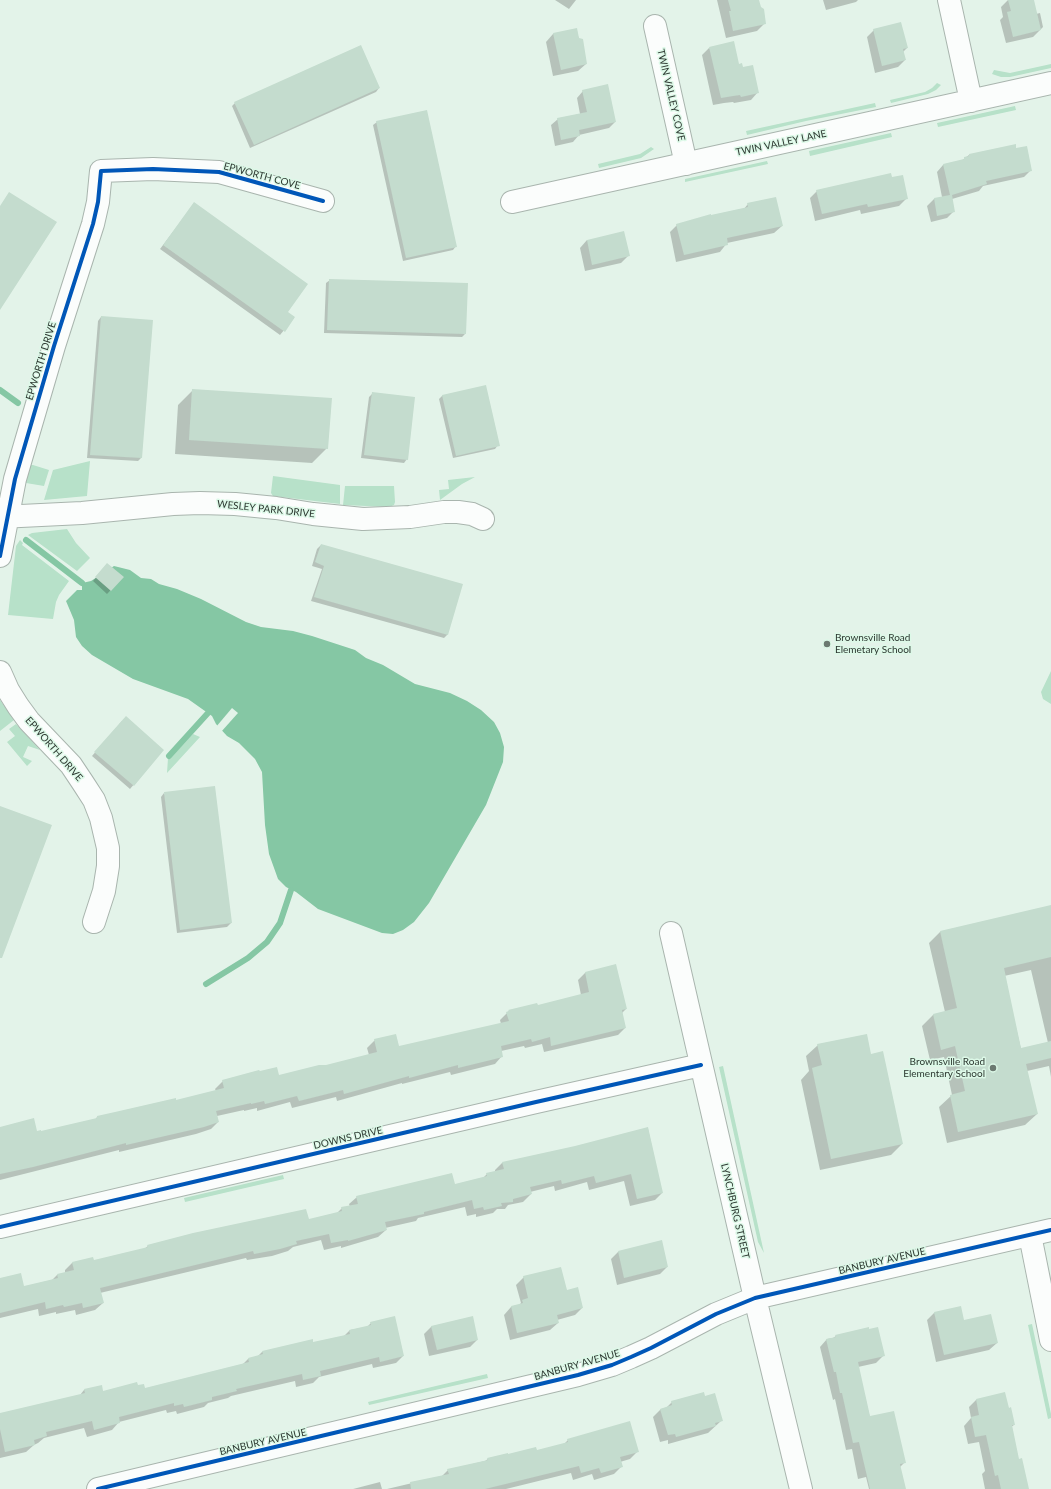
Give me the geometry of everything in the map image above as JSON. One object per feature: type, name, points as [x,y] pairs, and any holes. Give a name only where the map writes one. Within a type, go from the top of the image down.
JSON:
[{"type":"street","points":[[949,0],[971,101]]},
{"type":"street","name":"TWIN VALLEY COVE","points":[[655,26],[686,164]]},
{"type":"street","name":"TWIN VALLEY LANE","points":[[512,202],[1051,83]]},
{"type":"street","name":"EPWORTH COVE","points":[[101,171],[153,169],[219,172],[323,201]]},
{"type":"street","name":"EPWORTH DRIVE","points":[[0,556],[3,517],[93,224],[98,202],[101,171]]},
{"type":"street","name":"WESLEY PARK DRIVE","points":[[3,517],[82,513],[173,504],[200,503],[235,504],[276,508],[313,514],[364,519],[410,517],[444,512],[458,512],[472,514],[483,519]]},
{"type":"street","name":"EPWORTH DRIVE","points":[[0,672],[8,690],[18,706],[71,765],[94,800],[101,818],[108,848],[108,866],[104,891],[94,922]]},
{"type":"street","name":"LYNCHBURG STREET","points":[[671,933],[755,1298],[801,1489]]},
{"type":"street","name":"DOWNS DRIVE","points":[[0,1228],[529,1103],[701,1065]]},
{"type":"street","name":"BANBURY AVENUE","points":[[98,1489],[578,1375],[612,1365],[631,1357],[716,1314],[755,1298],[1051,1230]]},
{"type":"street","points":[[1030,1235],[1051,1340]]},
{"type":"shaded area","points":[[1051,64],[1051,68],[1010,77],[1001,77],[992,74],[994,70],[1010,73]]},
{"type":"shaded area","points":[[937,83],[941,85],[936,90],[928,94],[891,103],[890,100],[925,92]]},
{"type":"shaded area","points":[[875,103],[876,107],[747,135],[746,131]]},
{"type":"shaded area","points":[[1015,106],[1016,110],[938,127],[937,123]]},
{"type":"shaded area","points":[[891,133],[892,137],[810,156],[809,151]]},
{"type":"shaded area","points":[[651,147],[654,149],[641,158],[599,168],[598,164],[640,154]]},
{"type":"shaded area","points":[[767,161],[768,164],[685,182],[685,179]]},
{"type":"shaded area","points":[[90,461],[87,496],[44,500],[53,470]]},
{"type":"shaded area","points":[[31,465],[49,470],[44,486],[26,483]]},
{"type":"shaded area","points":[[273,476],[340,485],[340,504],[273,496],[271,493]]},
{"type":"shaded area","points":[[475,477],[462,484],[440,500],[439,490],[449,489],[448,480]]},
{"type":"shaded area","points":[[345,486],[394,486],[394,505],[389,507],[343,505]]},
{"type":"shaded area","points":[[67,529],[76,543],[90,558],[77,571],[28,535],[32,533]]},
{"type":"shaded area","points":[[20,540],[23,543],[22,545],[69,581],[56,602],[53,619],[8,615],[16,546]]},
{"type":"shaded area","points":[[114,566],[130,570],[141,578],[151,579],[159,584],[177,589],[201,599],[246,622],[261,627],[293,631],[355,650],[366,658],[383,665],[415,684],[450,693],[467,701],[481,710],[494,722],[500,733],[504,747],[503,762],[486,805],[429,903],[414,922],[403,930],[393,934],[382,933],[318,909],[296,892],[286,887],[278,879],[269,854],[265,825],[262,772],[255,759],[239,743],[227,736],[216,724],[212,716],[188,699],[133,679],[92,655],[82,646],[76,637],[74,620],[66,601],[77,590],[82,590],[82,583],[91,581]]},
{"type":"shaded area","points":[[1051,671],[1051,704],[1043,699],[1041,692]]},
{"type":"shaded area","points":[[0,700],[14,720],[0,731]]},
{"type":"shaded area","points":[[16,724],[40,750],[28,746],[23,757],[32,761],[27,766],[7,742],[15,736],[9,729]]},
{"type":"shaded area","points":[[193,734],[200,737],[167,773],[168,758],[170,759]]},
{"type":"shaded area","points":[[723,1066],[764,1253],[758,1242],[719,1067]]},
{"type":"shaded area","points":[[283,1175],[284,1179],[185,1202],[184,1198]]},
{"type":"shaded area","points":[[1032,1324],[1051,1414],[1051,1418],[1048,1419],[1028,1325]]},
{"type":"shaded area","points":[[487,1374],[488,1378],[369,1405],[368,1402]]},
{"type":"pier","points":[[232,708],[238,713],[221,732],[216,727]]},
{"type":"building","points":[[728,0],[759,0],[761,7],[764,9],[766,24],[733,31],[729,11],[731,11]]},
{"type":"building","points":[[1008,0],[1034,0],[1041,30],[1013,37],[1007,12],[1011,11]]},
{"type":"building","points":[[901,22],[908,48],[903,49],[906,60],[882,66],[873,29]]},
{"type":"building","points":[[577,28],[579,38],[583,39],[587,64],[561,70],[553,33]]},
{"type":"building","points":[[734,41],[739,64],[742,63],[743,67],[753,65],[759,93],[741,97],[740,95],[721,98],[709,47]]},
{"type":"building","points":[[361,45],[380,88],[254,145],[234,102]]},
{"type":"building","points":[[608,84],[616,122],[579,130],[580,136],[561,140],[557,118],[587,112],[582,90]]},
{"type":"building","points":[[427,110],[457,247],[406,258],[376,121]]},
{"type":"building","points":[[1016,144],[1016,148],[1027,146],[1032,171],[986,181],[987,184],[952,195],[955,212],[937,216],[934,198],[950,195],[943,164],[964,159],[964,157],[969,156],[969,154]]},
{"type":"building","points":[[891,173],[892,177],[903,175],[908,199],[868,207],[867,204],[822,214],[816,190]]},
{"type":"building","points":[[9,192],[57,222],[0,310],[0,206]]},
{"type":"building","points":[[776,197],[783,226],[727,238],[728,245],[684,255],[676,224],[711,214],[748,207],[747,203]]},
{"type":"building","points":[[194,202],[308,284],[288,312],[295,317],[285,332],[163,245]]},
{"type":"building","points":[[624,231],[630,256],[592,265],[587,240]]},
{"type":"building","points":[[329,279],[468,283],[466,334],[327,330]]},
{"type":"building","points":[[101,316],[153,320],[142,458],[90,455]]},
{"type":"building","points":[[486,385],[500,446],[456,456],[442,395]]},
{"type":"building","points":[[192,389],[332,398],[328,449],[189,440]]},
{"type":"building","points":[[372,392],[415,397],[408,460],[364,455]]},
{"type":"building","points":[[321,544],[463,584],[448,635],[314,597],[324,566],[315,562]]},
{"type":"building","points":[[107,563],[124,577],[111,591],[95,577]]},
{"type":"building","points":[[126,716],[164,750],[134,786],[94,752]]},
{"type":"building","points":[[215,786],[232,923],[180,930],[164,792]]},
{"type":"building","points":[[0,806],[52,825],[2,958],[0,958]]},
{"type":"building","points":[[1051,905],[1051,957],[1004,968],[1021,1048],[1051,1041],[1051,1058],[1026,1064],[1038,1114],[958,1132],[950,1095],[965,1091],[955,1046],[941,1050],[933,1014],[957,1008],[940,931]]},
{"type":"building","points":[[616,964],[627,1009],[622,1010],[626,1028],[551,1046],[550,1037],[532,1042],[531,1039],[501,1046],[503,1057],[458,1068],[458,1065],[409,1078],[409,1076],[344,1094],[343,1090],[299,1101],[297,1096],[265,1104],[264,1101],[216,1111],[219,1122],[204,1127],[126,1145],[126,1143],[0,1174],[0,1127],[34,1118],[37,1131],[41,1131],[97,1118],[97,1116],[176,1098],[176,1100],[224,1088],[222,1080],[259,1070],[277,1067],[279,1075],[377,1052],[374,1039],[396,1034],[399,1046],[509,1021],[506,1012],[509,1011],[508,1010],[537,1003],[538,1005],[589,992],[585,972]]},
{"type":"building","points":[[867,1034],[871,1054],[883,1051],[903,1144],[831,1159],[812,1068],[822,1065],[817,1044]]},
{"type":"building","points":[[648,1127],[663,1193],[637,1199],[631,1174],[596,1183],[594,1176],[562,1184],[561,1180],[530,1187],[532,1194],[513,1199],[513,1202],[501,1203],[502,1206],[484,1210],[483,1207],[474,1209],[472,1200],[424,1212],[424,1214],[385,1222],[387,1230],[348,1241],[331,1243],[329,1234],[296,1241],[297,1244],[280,1249],[254,1254],[253,1251],[100,1288],[104,1303],[83,1308],[82,1303],[46,1309],[45,1302],[0,1313],[0,1278],[21,1273],[24,1286],[58,1278],[57,1274],[74,1270],[72,1262],[93,1257],[94,1260],[148,1247],[147,1245],[193,1233],[306,1209],[309,1219],[342,1211],[341,1207],[358,1204],[356,1196],[452,1173],[455,1184],[487,1176],[486,1173],[504,1169],[502,1162],[575,1146]]},
{"type":"building","points":[[662,1240],[668,1267],[624,1278],[618,1251]]},
{"type":"building","points":[[561,1267],[567,1290],[578,1287],[583,1308],[557,1315],[559,1323],[517,1333],[511,1306],[523,1303],[522,1300],[528,1298],[523,1276]]},
{"type":"building","points":[[961,1306],[964,1320],[991,1314],[998,1343],[944,1355],[934,1312]]},
{"type":"building","points":[[395,1316],[404,1356],[380,1362],[379,1357],[320,1371],[321,1376],[303,1380],[302,1374],[236,1389],[237,1391],[212,1397],[212,1400],[184,1407],[183,1404],[174,1406],[174,1403],[119,1417],[120,1423],[94,1430],[92,1421],[46,1432],[47,1436],[34,1440],[35,1445],[5,1452],[0,1429],[0,1413],[85,1393],[84,1389],[102,1385],[103,1391],[137,1382],[138,1385],[144,1384],[145,1388],[249,1362],[248,1358],[263,1354],[262,1351],[313,1339],[313,1342],[350,1334],[349,1330],[371,1325],[370,1322]]},
{"type":"building","points":[[473,1316],[478,1340],[437,1350],[431,1326]]},
{"type":"building","points":[[869,1327],[869,1329],[878,1327],[885,1356],[858,1362],[870,1416],[894,1411],[906,1463],[900,1464],[906,1489],[870,1489],[859,1442],[853,1443],[842,1393],[840,1393],[836,1372],[834,1372],[826,1339],[836,1337],[835,1335]]},
{"type":"building","points":[[704,1392],[705,1396],[715,1393],[723,1421],[715,1423],[716,1426],[676,1437],[675,1434],[668,1435],[660,1409],[672,1405],[671,1401]]},
{"type":"building","points":[[1005,1392],[1009,1408],[1011,1407],[1015,1425],[1012,1425],[1019,1459],[1022,1458],[1029,1489],[1001,1489],[998,1475],[995,1476],[986,1435],[975,1437],[971,1417],[979,1415],[976,1399]]},
{"type":"building","points":[[630,1421],[639,1452],[620,1457],[623,1467],[601,1473],[599,1468],[581,1473],[579,1466],[485,1489],[411,1489],[410,1482],[449,1474],[447,1469],[488,1460],[487,1458],[508,1453],[536,1447],[537,1450],[568,1442],[567,1439]]},
{"type":"waterway","points":[[0,390],[18,403]]},
{"type":"waterway","points":[[26,540],[82,583]]},
{"type":"waterway","points":[[169,756],[208,713]]},
{"type":"waterway","points":[[206,984],[248,958],[267,942],[280,923],[291,890]]},
{"type":"cycle path","points":[[0,556],[15,479],[54,346],[93,224],[98,202],[101,171],[153,169],[219,172],[323,201]]},
{"type":"cycle path","points":[[0,1227],[701,1065]]},
{"type":"cycle path","points":[[98,1489],[578,1375],[612,1365],[631,1357],[716,1314],[755,1298],[1051,1230]]},
{"type":"place","name":"Brownsville Road Elemetary School","points":[[827,644]]},
{"type":"place","name":"Brownsville Road Elementary School","points":[[993,1068]]}]
